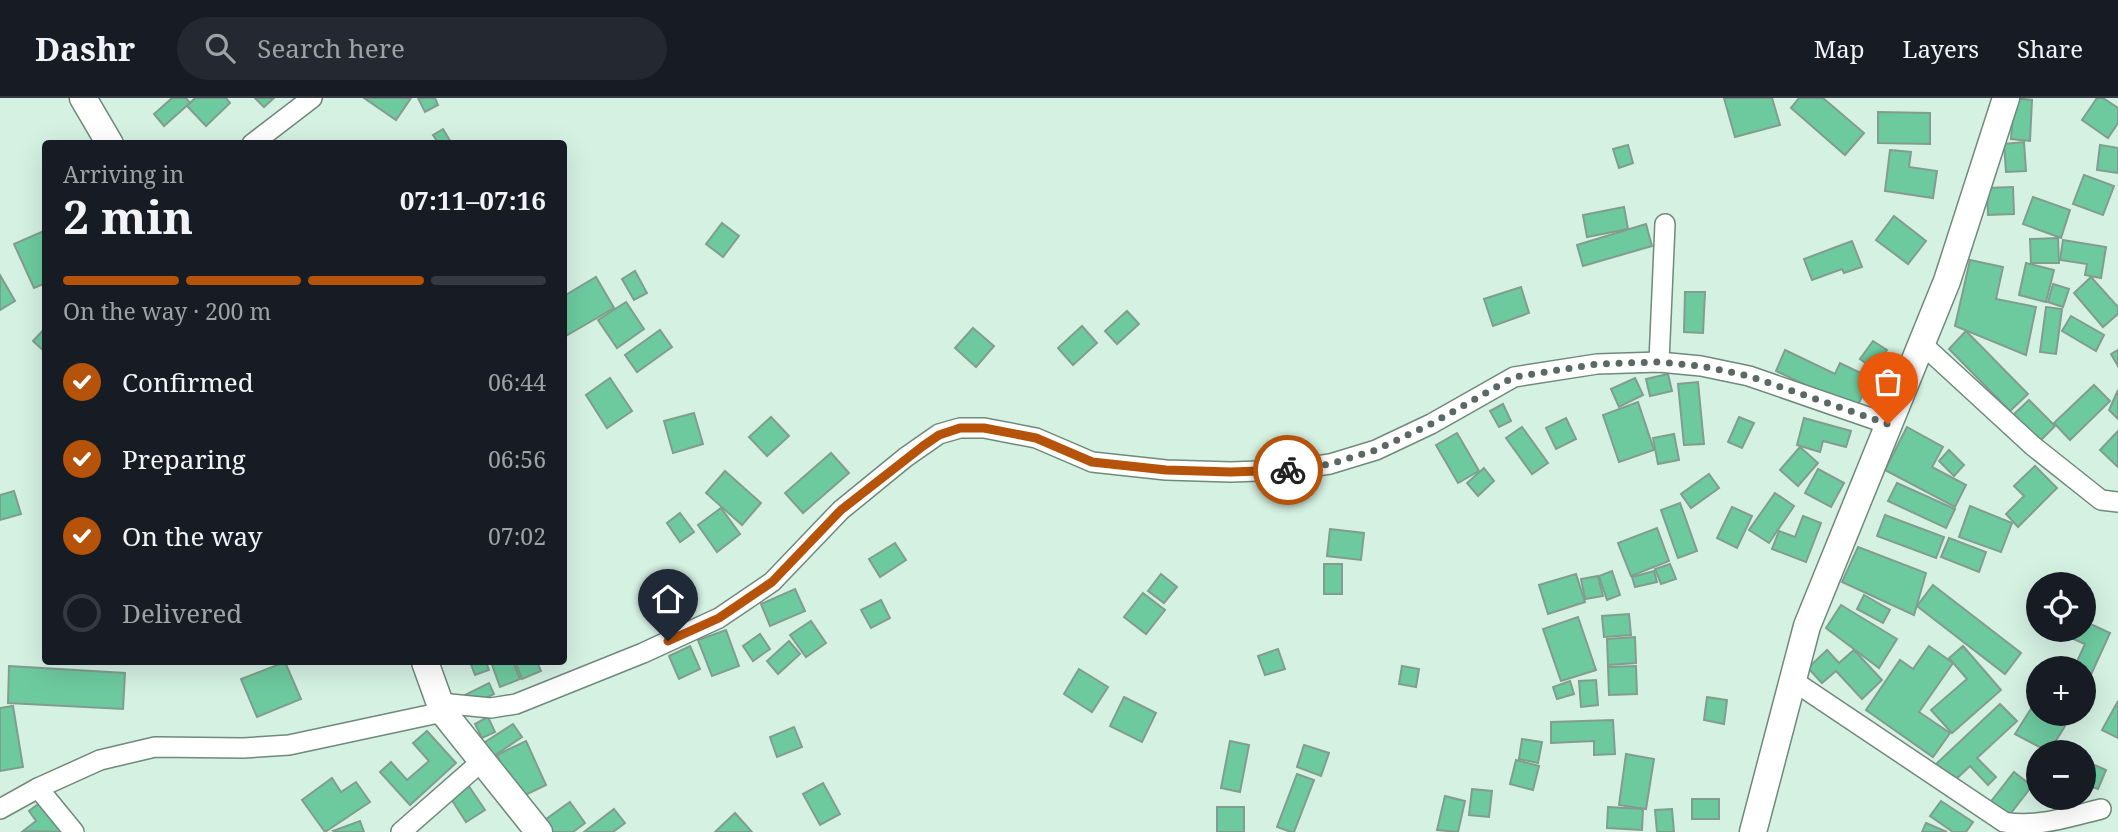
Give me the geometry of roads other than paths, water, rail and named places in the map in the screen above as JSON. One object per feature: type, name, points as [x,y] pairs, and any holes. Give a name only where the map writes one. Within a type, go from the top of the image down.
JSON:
[{"type":"street","points":[[83,98],[108,140]]},
{"type":"street","points":[[256,140],[312,98]]},
{"type":"street","points":[[1753,832],[1807,626],[1947,282],[2006,98]]},
{"type":"street","points":[[1658,362],[1665,224]]},
{"type":"street","points":[[1922,343],[2034,446],[2101,500],[2118,502]]},
{"type":"street","points":[[0,809],[38,788],[100,760],[155,747],[243,748],[289,745],[441,707],[491,708],[516,705],[643,653],[719,618],[772,582],[841,510],[906,457],[939,435],[960,428],[984,428],[1036,438],[1092,462],[1166,470],[1289,470],[1330,464],[1376,450],[1431,424],[1514,377],[1597,364],[1658,362],[1701,366],[1749,376],[1888,424]]},
{"type":"street","points":[[426,665],[441,707],[539,832]]},
{"type":"street","points":[[1793,680],[2004,822],[2020,825],[2043,823],[2101,809]]},
{"type":"street","points":[[401,832],[482,761]]},
{"type":"street","points":[[38,788],[74,832]]}]
